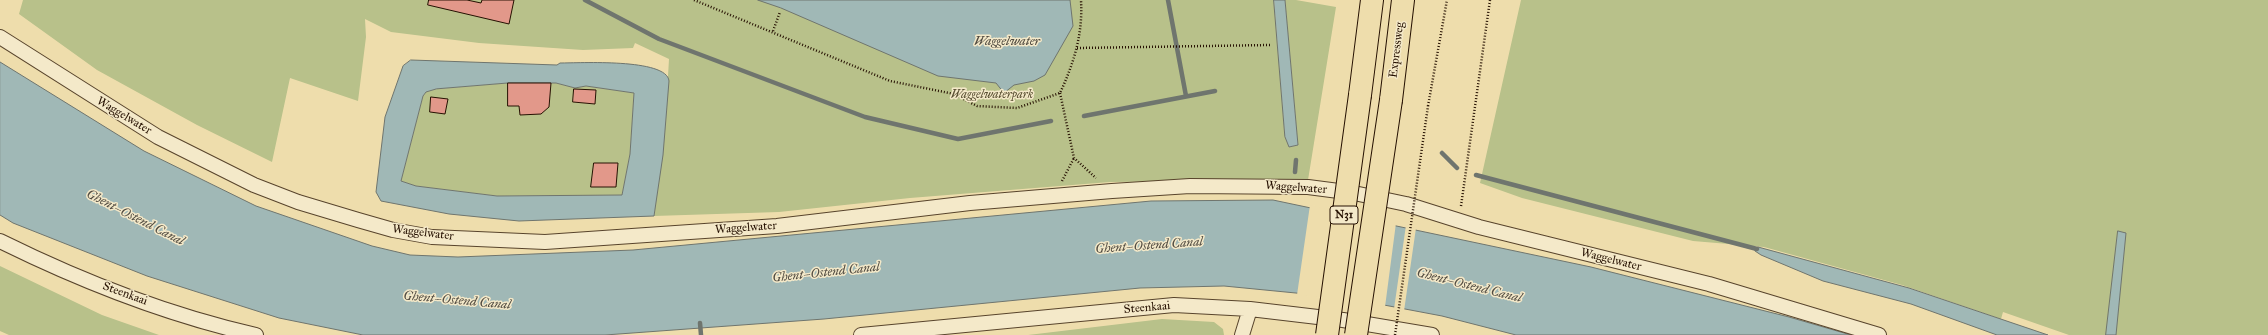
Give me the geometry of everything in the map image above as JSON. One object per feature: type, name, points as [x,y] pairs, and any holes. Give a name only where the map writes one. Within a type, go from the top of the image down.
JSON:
[{"type":"highway","name":"N31","points":[[1327,335],[1372,0]]},
{"type":"highway","name":"Expressweg","points":[[1356,335],[1391,100],[1403,0]]},
{"type":"street","name":"Waggelwater","points":[[0,37],[158,137],[254,186],[298,202],[392,230],[432,237],[553,241],[777,226],[970,203],[1112,191],[1190,186],[1308,187],[1354,193],[1406,204],[1479,227],[1709,284],[1879,335]]},
{"type":"street","name":"Steenkaai","points":[[0,240],[42,262],[130,297],[230,329],[256,335]]},
{"type":"street","name":"Steenkaai","points":[[861,335],[1174,305],[1250,309],[1343,320],[1432,335]]},
{"type":"street","points":[[1242,335],[1250,309]]},
{"type":"path","points":[[694,0],[773,31],[890,81],[954,94],[977,106],[1017,108],[1060,93]]},
{"type":"path","points":[[1081,0],[1082,20],[1078,48],[1060,93],[1074,158],[1112,191]]},
{"type":"path","points":[[1395,335],[1428,106],[1447,0]]},
{"type":"path","points":[[1457,220],[1490,0]]},
{"type":"path","points":[[773,31],[780,12]]},
{"type":"path","points":[[1078,48],[1270,45]]},
{"type":"path","points":[[1055,196],[1074,158]]},
{"type":"green space","name":"Waggelwaterpark","points":[[23,0],[1274,0],[1285,136],[1289,147],[1298,145],[1285,0],[1296,0],[1336,7],[1308,180],[1110,182],[910,198],[779,212],[654,216],[665,128],[669,59],[635,43],[633,48],[583,50],[479,43],[391,32],[365,19],[366,37],[358,101],[290,78],[272,162],[197,125],[97,70],[19,14]]},
{"type":"green space","points":[[1521,0],[2268,0],[2268,335],[2069,335],[2003,312],[2001,319],[1902,285],[1764,247],[1693,241],[1522,198],[1480,183]]},
{"type":"green space","points":[[507,83],[556,83],[575,88],[586,86],[634,93],[630,154],[622,195],[497,196],[416,186],[401,181],[423,96],[426,92],[436,89]],"holes":[[[574,89],[596,90],[595,104],[573,102]]]},
{"type":"green space","points":[[0,266],[102,315],[159,335],[9,335],[0,331]]},
{"type":"green space","points":[[1162,319],[1214,322],[1223,329],[1224,335],[1028,335]]},
{"type":"water","name":"Waggelwater","points":[[758,0],[1070,0],[1073,26],[1045,75],[1034,81],[1014,85],[1004,93],[996,83],[938,76],[781,8]]},
{"type":"water","points":[[1274,0],[1285,0],[1298,145],[1289,147],[1285,137]]},
{"type":"water","points":[[411,60],[557,65],[560,63],[621,63],[654,68],[665,74],[669,81],[663,155],[654,216],[519,221],[449,214],[381,201],[376,192],[385,117],[403,66]],"holes":[[[508,83],[556,83],[575,88],[586,86],[634,93],[630,154],[622,195],[497,196],[416,186],[401,181],[423,96],[426,92],[436,89]]]},
{"type":"water","name":"Ghent–Ostend Canal","points":[[0,62],[144,151],[256,206],[372,246],[410,255],[458,257],[633,250],[1151,201],[1273,200],[1591,267],[1789,317],[1851,335],[1516,335],[1442,316],[1347,298],[1224,286],[1140,288],[824,319],[605,335],[363,335],[279,318],[147,276],[13,223],[0,215]]},
{"type":"water","points":[[2118,231],[2126,233],[2116,335],[2106,335]]},
{"type":"water","points":[[1758,247],[1909,288],[2048,335],[1997,335],[1911,304],[1823,281],[1761,255],[1755,251]]},
{"type":"pier","points":[[1310,205],[1396,223],[1385,307],[1347,300],[1297,295]]},
{"type":"pier","points":[[1406,225],[1416,228],[1404,311],[1394,309]]},
{"type":"building","points":[[429,0],[467,0],[481,3],[482,0],[514,0],[509,24],[428,5]]},
{"type":"building","points":[[508,83],[551,83],[549,107],[541,114],[520,115],[519,106],[508,106]]},
{"type":"building","points":[[574,89],[596,90],[595,104],[573,102]]},
{"type":"building","points":[[431,97],[448,99],[445,114],[430,112]]},
{"type":"building","points":[[594,163],[618,163],[616,187],[591,187]]},
{"type":"waterway","points":[[585,0],[659,39],[865,117],[958,139],[1051,121]]},
{"type":"waterway","points":[[1168,0],[1186,96]]},
{"type":"waterway","points":[[1084,116],[1215,91]]},
{"type":"waterway","points":[[1442,153],[1457,168]]},
{"type":"waterway","points":[[1295,172],[1296,160]]},
{"type":"waterway","points":[[1476,175],[1757,249]]},
{"type":"waterway","points":[[700,323],[701,335]]}]
